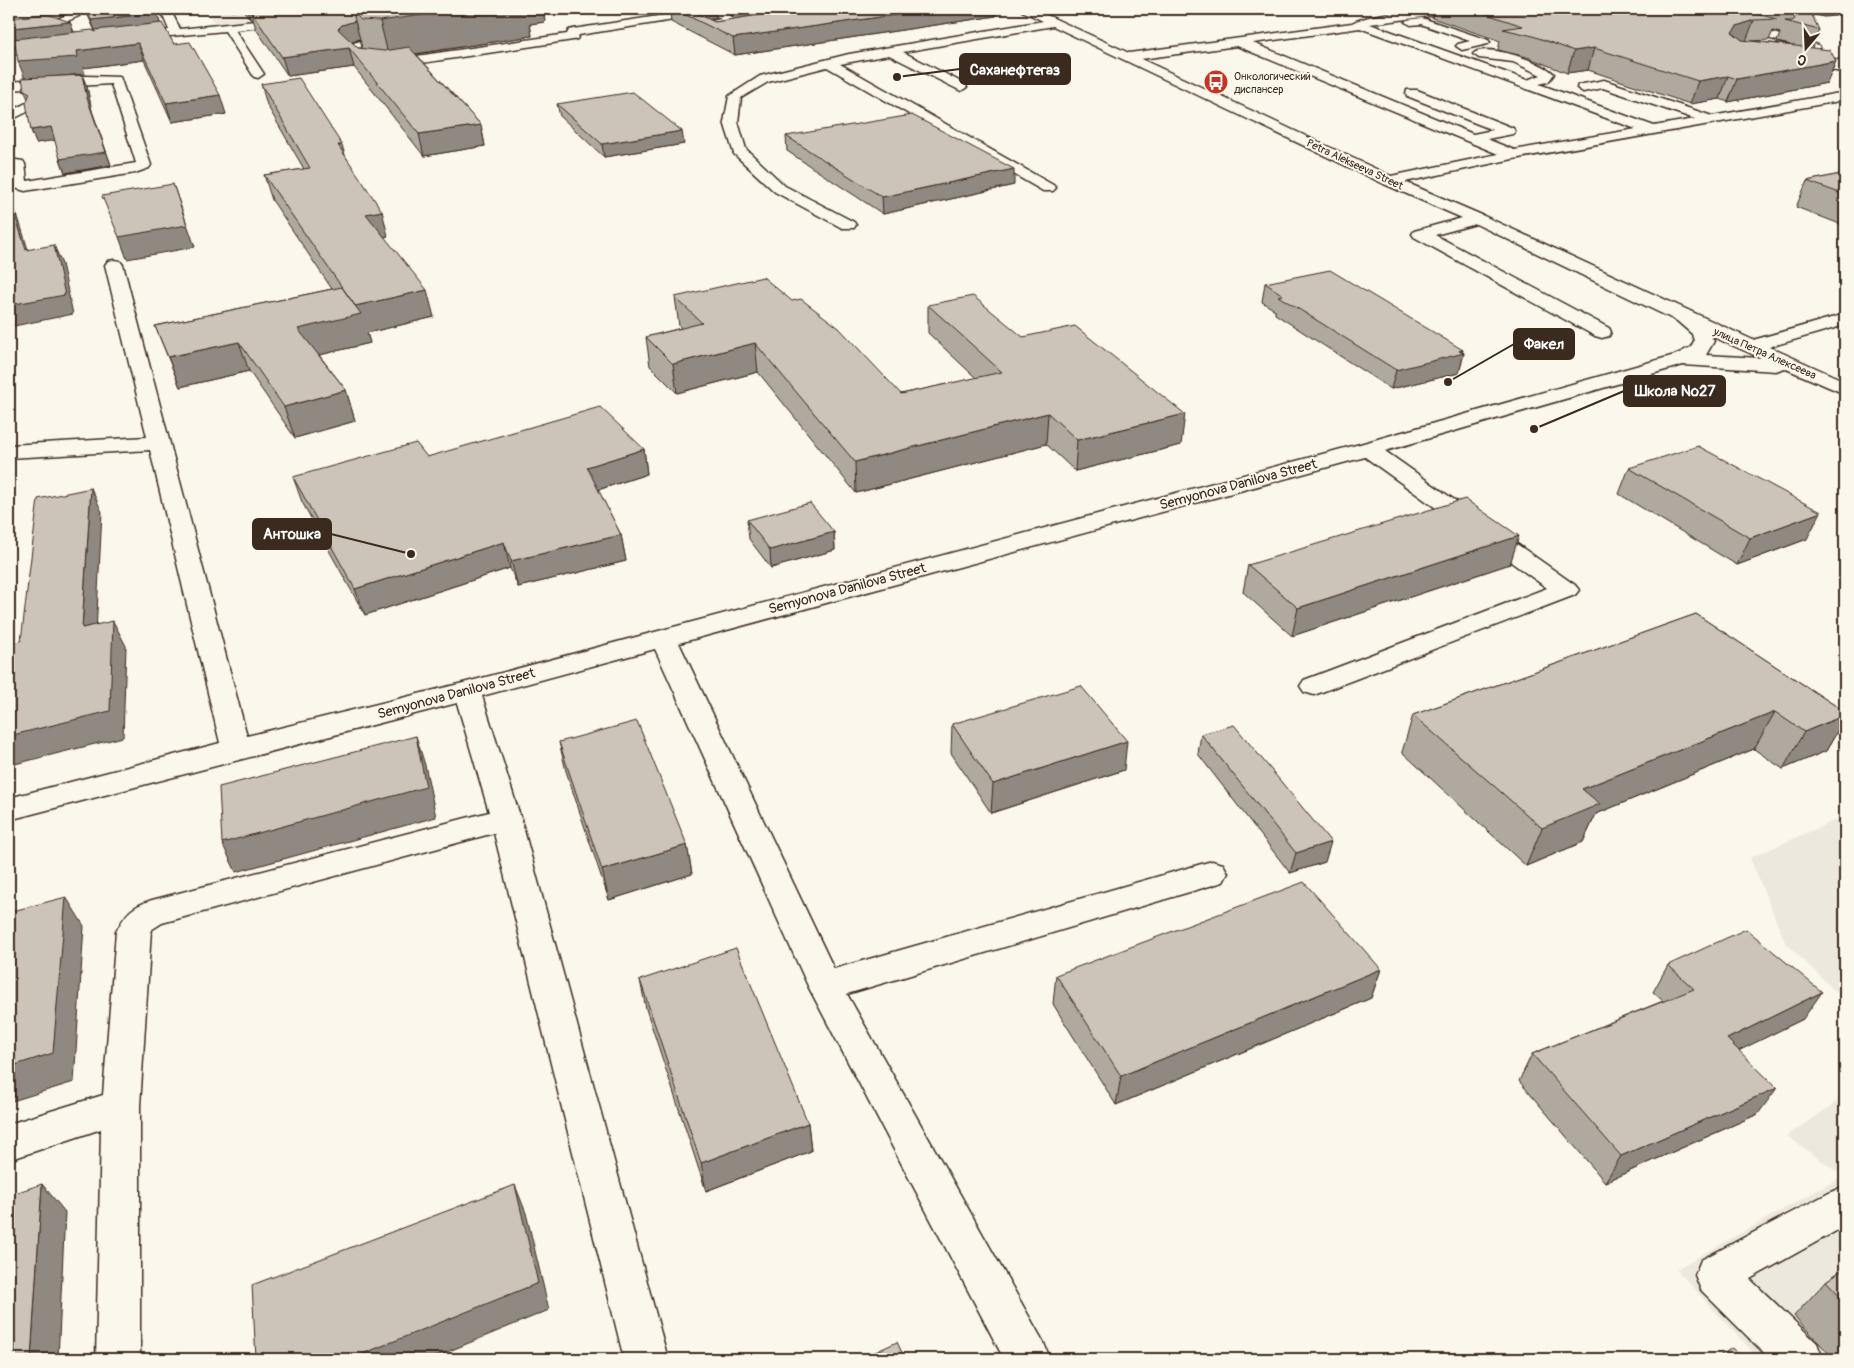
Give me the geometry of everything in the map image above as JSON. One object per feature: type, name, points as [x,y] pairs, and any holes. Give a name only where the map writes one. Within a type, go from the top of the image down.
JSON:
[{"type":"street","points":[[165,9],[176,34]]},
{"type":"street","points":[[405,37],[367,42],[351,47],[367,62],[389,64],[573,37],[572,32],[680,16],[691,12],[685,9]]},
{"type":"street","points":[[712,9],[732,21],[699,26],[714,34],[743,30]]},
{"type":"street","name":"Petra Alekseeva Street","points":[[1026,9],[1389,181],[1478,219],[1684,317]]},
{"type":"street","points":[[1364,25],[1459,9]]},
{"type":"street","points":[[1806,9],[1824,13],[1845,11]]},
{"type":"street","points":[[1128,57],[1475,10]]},
{"type":"street","points":[[67,11],[88,11]]},
{"type":"street","points":[[9,27],[61,21],[73,17],[74,14],[67,11]]},
{"type":"street","points":[[1684,15],[1707,14],[1713,20],[1839,52],[1845,66]]},
{"type":"street","points":[[1684,15],[1740,32]]},
{"type":"street","points":[[117,40],[307,18]]},
{"type":"street","points":[[1392,22],[1399,24],[1422,21],[1484,42],[1414,43]]},
{"type":"street","points":[[848,225],[780,189],[739,151],[731,122],[735,96],[764,79],[829,63],[889,50],[1053,23]]},
{"type":"street","points":[[1364,25],[1654,131]]},
{"type":"street","points":[[228,28],[258,74]]},
{"type":"street","points":[[1268,38],[1296,48]]},
{"type":"street","points":[[1237,42],[1513,155]]},
{"type":"street","points":[[9,52],[68,46]]},
{"type":"street","points":[[1764,46],[1783,49],[1845,66]]},
{"type":"street","points":[[889,50],[961,87]]},
{"type":"street","points":[[1445,54],[1486,54],[1504,57],[1542,69],[1548,74],[1544,79],[1527,84]]},
{"type":"street","points":[[1779,62],[1845,66]]},
{"type":"street","points":[[829,63],[1048,188]]},
{"type":"street","points":[[9,86],[104,79],[116,80],[144,165],[135,169],[24,186],[20,185],[18,164],[9,163]]},
{"type":"street","points":[[38,95],[52,82]]},
{"type":"street","points":[[1583,88],[1604,84],[1713,120]]},
{"type":"street","points":[[1397,87],[1508,131],[1472,138]]},
{"type":"street","points":[[1389,181],[1513,155],[1845,96]]},
{"type":"street","points":[[9,117],[26,107]]},
{"type":"street","points":[[1478,219],[1420,234],[1602,332]]},
{"type":"street","points":[[114,265],[236,749]]},
{"type":"street","points":[[1682,359],[1699,351],[1704,341],[1700,332],[1684,317]]},
{"type":"street","name":"улица Петра Алексеева","points":[[1684,317],[1845,388]]},
{"type":"street","points":[[1750,347],[1845,319]]},
{"type":"street","points":[[1682,359],[1802,368]]},
{"type":"street","name":"Semyonova Danilova Street","points":[[9,809],[467,691],[1368,449],[1682,359]]},
{"type":"street","points":[[9,452],[98,445],[159,444]]},
{"type":"street","points":[[1314,686],[1566,590],[1368,449]]},
{"type":"street","points":[[663,637],[825,986],[1028,1359]]},
{"type":"street","points":[[467,691],[506,819],[646,1359]]},
{"type":"street","points":[[118,1359],[121,1106],[133,932],[139,921],[152,913],[506,819]]},
{"type":"street","points":[[825,986],[1212,874]]},
{"type":"street","points":[[9,1142],[121,1106]]},
{"type":"street","points":[[1802,1359],[1716,1275],[1845,1205]]},
{"type":"shaded area","points":[[204,9],[340,9],[215,24]]},
{"type":"shaded area","points":[[1845,816],[1845,1001],[1785,942],[1750,858]]},
{"type":"shaded area","points":[[1845,1096],[1845,1359],[1759,1359],[1676,1269],[1843,1176],[1787,1136]]},
{"type":"building","points":[[86,9],[155,9],[157,13],[91,20]]},
{"type":"building","points":[[275,9],[377,9],[353,12],[355,21],[342,25],[338,29],[358,48],[384,51],[409,47],[481,125],[419,134],[349,48],[282,57],[251,11]]},
{"type":"building","points":[[377,9],[463,9],[380,21],[361,20],[353,12]]},
{"type":"building","points":[[674,9],[690,9],[715,22],[797,9],[936,9],[733,38]]},
{"type":"building","points":[[1471,9],[1735,9],[1777,19],[1754,20],[1737,26],[1732,32],[1742,40],[1830,50],[1836,61],[1737,79],[1728,76],[1698,81],[1594,48],[1574,51],[1533,36],[1503,29],[1523,26]]},
{"type":"building","points":[[1773,9],[1793,9],[1811,13],[1819,30],[1785,21],[1795,19],[1792,14]]},
{"type":"building","points":[[47,14],[70,22],[12,28],[10,18]]},
{"type":"building","points":[[162,23],[174,44],[190,42],[220,95],[166,103],[138,43],[77,51],[78,57],[18,61],[14,39],[92,30],[96,32],[95,30]]},
{"type":"building","points":[[82,75],[87,98],[106,152],[60,159],[51,127],[31,130],[26,103],[30,93],[24,90],[22,78]]},
{"type":"building","points":[[299,78],[342,145],[338,145],[382,211],[366,214],[427,290],[355,306],[264,175],[310,168],[261,84]]},
{"type":"building","points":[[633,92],[682,131],[602,144],[557,104]]},
{"type":"building","points":[[912,115],[1014,169],[882,197],[786,136]]},
{"type":"building","points":[[1845,173],[1845,195],[1807,181]]},
{"type":"building","points":[[173,184],[187,225],[119,237],[102,196]]},
{"type":"building","points":[[9,199],[26,250],[54,245],[65,295],[9,305]]},
{"type":"building","points":[[1330,270],[1463,350],[1459,351],[1464,353],[1396,370],[1278,296],[1283,295],[1265,283]]},
{"type":"building","points":[[763,277],[792,301],[801,299],[839,328],[901,394],[1002,372],[928,305],[973,296],[1023,337],[1075,326],[1185,414],[1077,440],[1048,413],[855,462],[755,343],[673,364],[646,337],[702,323],[675,297]]},
{"type":"building","points":[[342,287],[361,314],[298,329],[346,390],[284,407],[239,342],[168,357],[155,326]]},
{"type":"building","points":[[600,407],[644,449],[587,467],[621,535],[511,561],[504,542],[355,589],[293,477],[416,443],[427,457]]},
{"type":"building","points":[[1698,446],[1821,512],[1750,538],[1629,468]]},
{"type":"building","points":[[91,488],[82,628],[113,621],[110,711],[9,736],[9,659],[11,644],[21,641],[38,499]]},
{"type":"building","points":[[1465,499],[1519,536],[1298,608],[1248,565]]},
{"type":"building","points":[[810,503],[834,532],[770,550],[747,520]]},
{"type":"building","points":[[1696,614],[1845,712],[1845,715],[1804,732],[1775,712],[1582,789],[1600,804],[1542,828],[1413,715]]},
{"type":"building","points":[[1081,686],[1127,741],[993,784],[952,724]]},
{"type":"building","points":[[637,721],[687,845],[602,870],[559,742]]},
{"type":"building","points":[[1234,725],[1331,842],[1296,853],[1201,734]]},
{"type":"building","points":[[416,736],[426,787],[222,843],[219,787]]},
{"type":"building","points":[[1304,882],[1381,969],[1121,1076],[1056,975]]},
{"type":"building","points":[[66,897],[53,1053],[9,1067],[9,912]]},
{"type":"building","points":[[1746,929],[1822,992],[1727,1039],[1777,1088],[1621,1156],[1532,1054],[1694,989],[1668,965]]},
{"type":"building","points":[[736,948],[808,1123],[701,1163],[640,980]]},
{"type":"building","points":[[42,1184],[31,1359],[9,1359],[9,1195]]},
{"type":"building","points":[[515,1185],[538,1283],[350,1359],[256,1359],[252,1285]]},
{"type":"building","points":[[1845,1268],[1845,1301],[1826,1281]]},
{"type":"building","points":[[897,1342],[905,1359],[860,1359]]},
{"type":"building","points":[[1732,1348],[1743,1359],[1715,1359]]},
{"type":"place","name":"Саханефтегаз","points":[[897,77]]},
{"type":"place","name":"Онкологический диспансер","points":[[1216,82]]},
{"type":"place","name":"Факел","points":[[1448,382]]},
{"type":"place","name":"Школа №27","points":[[1534,429]]},
{"type":"place","name":"Антошка","points":[[411,554]]}]
